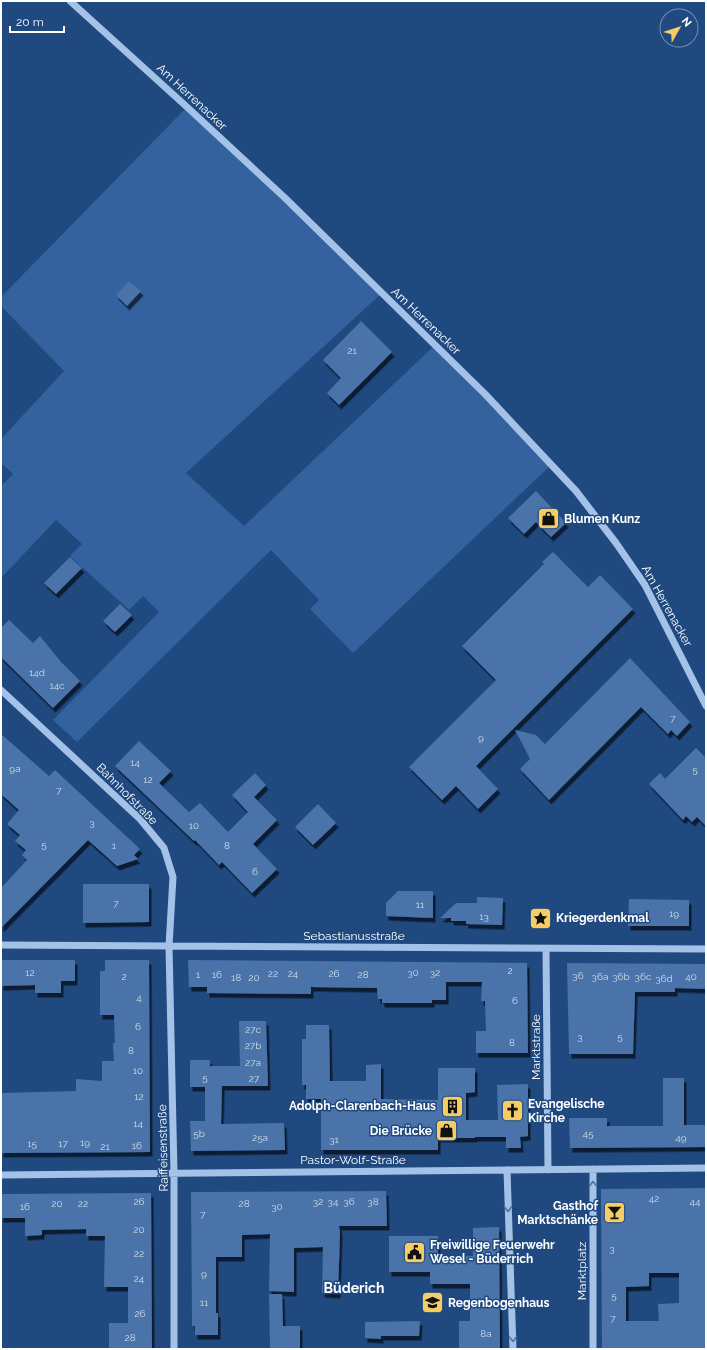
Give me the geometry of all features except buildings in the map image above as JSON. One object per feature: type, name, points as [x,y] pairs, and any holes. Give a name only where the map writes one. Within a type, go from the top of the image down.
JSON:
[{"type":"street","name":"Am Herrenacker","points":[[70,1],[284,197],[485,394],[576,491],[616,543],[645,585],[706,706]]},
{"type":"street","name":"Bahnhofstraße","points":[[1,690],[140,819],[164,848],[173,877],[169,946]]},
{"type":"street","name":"Sebastianusstraße","points":[[1,945],[706,949]]},
{"type":"street","name":"Raiffeisenstraße","points":[[169,946],[174,1173],[174,1349]]},
{"type":"street","name":"Marktstraße","points":[[546,949],[548,1170]]},
{"type":"street","name":"Pastor-Wolf-Straße","points":[[1,1175],[706,1168]]},
{"type":"street","points":[[507,1170],[514,1349]]},
{"type":"street","name":"Marktplatz","points":[[593,1170],[593,1349]]},
{"type":"shaded area","points":[[187,107],[382,293],[186,473],[244,526],[435,345],[551,465],[353,653],[310,609],[319,600],[271,550],[77,742],[53,720],[159,612],[143,596],[129,610],[70,556],[82,544],[56,520],[1,578],[1,486],[13,474],[1,463],[1,439],[64,371],[1,306],[1,297]]},
{"type":"place","name":"Blumen Kunz","points":[[548,519]]},
{"type":"place","name":"Kriegerdenkmal","points":[[540,918]]},
{"type":"place","name":"Adolph-Clarenbach-Haus","points":[[452,1106]]},
{"type":"place","name":"Evangelische Kirche","points":[[513,1111]]},
{"type":"place","name":"Die Brücke","points":[[447,1131]]},
{"type":"place","name":"Gasthof Marktschänke","points":[[614,1213]]},
{"type":"place","name":"Freiwillige Feuerwehr Wesel - Büderrich","points":[[415,1252]]},
{"type":"place","name":"Regenbogenhaus","points":[[432,1303]]},
{"type":"district","name":"Büderich","points":[[354,1288]]}]
